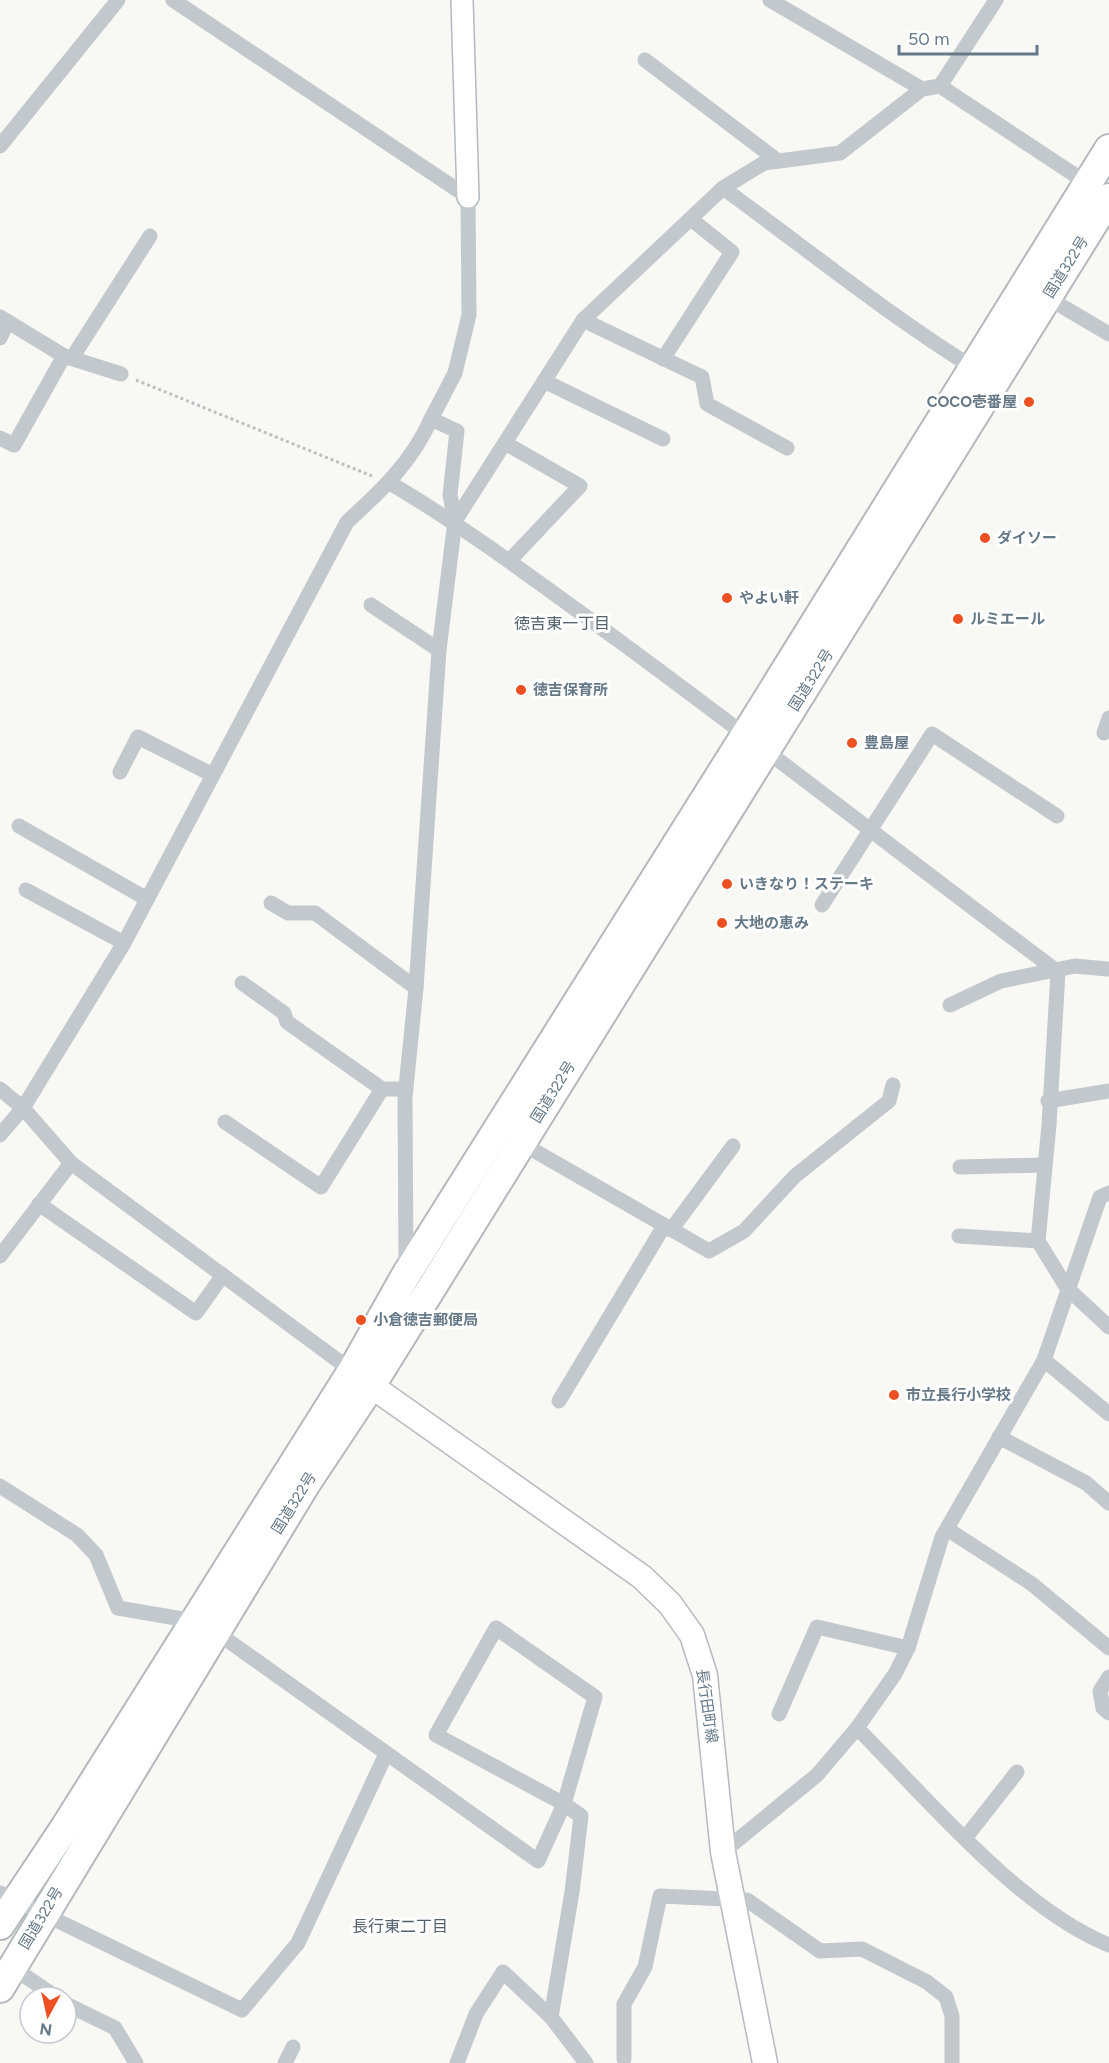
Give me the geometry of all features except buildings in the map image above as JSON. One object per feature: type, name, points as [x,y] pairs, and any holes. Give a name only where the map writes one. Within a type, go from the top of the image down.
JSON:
[{"type":"highway","name":"国道322号","points":[[361,1379],[521,1143],[756,743],[1037,290],[1103,196],[1109,149]]},
{"type":"highway","name":"国道322号","points":[[0,1925],[8,1896],[64,1829],[305,1485],[361,1379],[406,1275],[756,743]]},
{"type":"highway","name":"国道322号","points":[[6,1978],[205,1627]]},
{"type":"main road","name":"長行田町線","points":[[361,1379],[642,1577],[670,1604],[692,1635],[705,1676],[723,1852],[731,1901],[765,2063]]},
{"type":"street","points":[[0,146],[118,0]]},
{"type":"street","points":[[173,0],[468,197]]},
{"type":"street","points":[[0,1135],[23,1108],[124,943],[347,522],[390,483],[423,437],[455,373],[469,315],[462,0]]},
{"type":"street","points":[[770,0],[922,89]]},
{"type":"street","points":[[940,86],[996,0]]},
{"type":"street","points":[[645,60],[778,161]]},
{"type":"street","points":[[455,521],[583,320],[723,188],[764,163],[840,153],[922,89],[940,86],[1103,196]]},
{"type":"street","points":[[723,188],[795,240],[836,274],[984,375]]},
{"type":"street","points":[[663,359],[732,252],[691,219]]},
{"type":"street","points":[[0,438],[14,445],[68,357],[150,236]]},
{"type":"street","points":[[1037,290],[1109,334]]},
{"type":"street","points":[[0,338],[4,320],[68,357],[121,374]]},
{"type":"street","points":[[583,320],[702,377],[707,404],[787,448]]},
{"type":"street","points":[[544,381],[663,439]]},
{"type":"street","points":[[406,1275],[406,1089],[416,988],[439,650],[455,521],[450,495],[457,431],[431,419]]},
{"type":"street","points":[[505,442],[580,486],[509,561]]},
{"type":"street","points":[[390,483],[455,521],[756,743],[869,831],[1058,972]]},
{"type":"street","points":[[371,605],[439,650]]},
{"type":"street","points":[[822,905],[932,734],[1057,816]]},
{"type":"street","points":[[120,772],[138,737],[213,775]]},
{"type":"street","points":[[19,826],[147,899]]},
{"type":"street","points":[[26,890],[124,943]]},
{"type":"street","points":[[271,903],[288,913],[315,913],[416,988]]},
{"type":"street","points":[[950,1005],[1001,981],[1058,972],[1075,966],[1108,967]]},
{"type":"street","points":[[1058,972],[1048,1101],[1049,1125],[1043,1165],[1038,1241],[1068,1288],[1109,1327]]},
{"type":"street","points":[[242,983],[284,1013],[287,1022],[382,1089],[406,1089]]},
{"type":"street","points":[[521,1143],[708,1251],[744,1231],[795,1176],[889,1101],[893,1085]]},
{"type":"street","points":[[0,1089],[23,1108],[71,1163],[361,1379]]},
{"type":"street","points":[[225,1122],[321,1187],[382,1089]]},
{"type":"street","points":[[1048,1101],[1109,1091]]},
{"type":"street","points":[[559,1401],[668,1228],[733,1146]]},
{"type":"street","points":[[0,1256],[71,1163]]},
{"type":"street","points":[[960,1167],[1043,1165]]},
{"type":"street","points":[[723,1852],[817,1775],[857,1728],[896,1674],[908,1648],[942,1538],[1044,1360],[1100,1197],[1109,1193]]},
{"type":"street","points":[[39,1204],[196,1313],[223,1275]]},
{"type":"street","points":[[959,1236],[1038,1241]]},
{"type":"street","points":[[1044,1360],[1109,1414]]},
{"type":"street","points":[[999,1437],[1086,1483],[1109,1503]]},
{"type":"street","points":[[0,1486],[78,1535],[96,1555],[118,1608],[205,1627],[538,1861],[564,1804],[595,1697],[496,1628],[436,1735],[564,1804],[581,1816],[572,1892],[551,2017]]},
{"type":"street","points":[[947,1529],[1032,1584],[1109,1648]]},
{"type":"street","points":[[779,1714],[817,1627],[908,1648]]},
{"type":"street","points":[[1109,1677],[1100,1691],[1102,1708],[1109,1713]]},
{"type":"street","points":[[857,1728],[966,1837],[1038,1902],[1055,1915],[1109,1945]]},
{"type":"street","points":[[8,1896],[242,2010],[298,1943],[386,1754]]},
{"type":"street","points":[[966,1837],[1017,1772]]},
{"type":"street","points":[[624,2059],[624,2004],[645,1967],[660,1896],[747,1900],[820,1951],[862,1949],[927,1982],[946,1997],[952,2016],[952,2063]]},
{"type":"street","points":[[457,2063],[476,2014],[503,1972],[551,2017],[586,2063]]},
{"type":"street","points":[[6,1978],[24,1985]]},
{"type":"street","points":[[78,2010],[115,2028],[136,2063]]},
{"type":"street","points":[[285,2063],[293,2047]]},
{"type":"path","points":[[121,374],[390,483]]},
{"type":"place","name":"COCO壱番屋","points":[[1029,402]]},
{"type":"place","name":"ダイソー","points":[[985,538]]},
{"type":"place","name":"やよい軒","points":[[727,598]]},
{"type":"place","name":"ルミエール","points":[[958,619]]},
{"type":"place","name":"徳吉保育所","points":[[521,690]]},
{"type":"place","name":"豊島屋","points":[[852,743]]},
{"type":"place","name":"いきなり！ステーキ","points":[[727,884]]},
{"type":"place","name":"大地の恵み","points":[[722,923]]},
{"type":"place","name":"小倉徳吉郵便局","points":[[361,1320]]},
{"type":"place","name":"市立長行小学校","points":[[894,1395]]},
{"type":"district","name":"徳吉東一丁目","points":[[562,623]]},
{"type":"district","name":"長行東二丁目","points":[[400,1926]]}]
